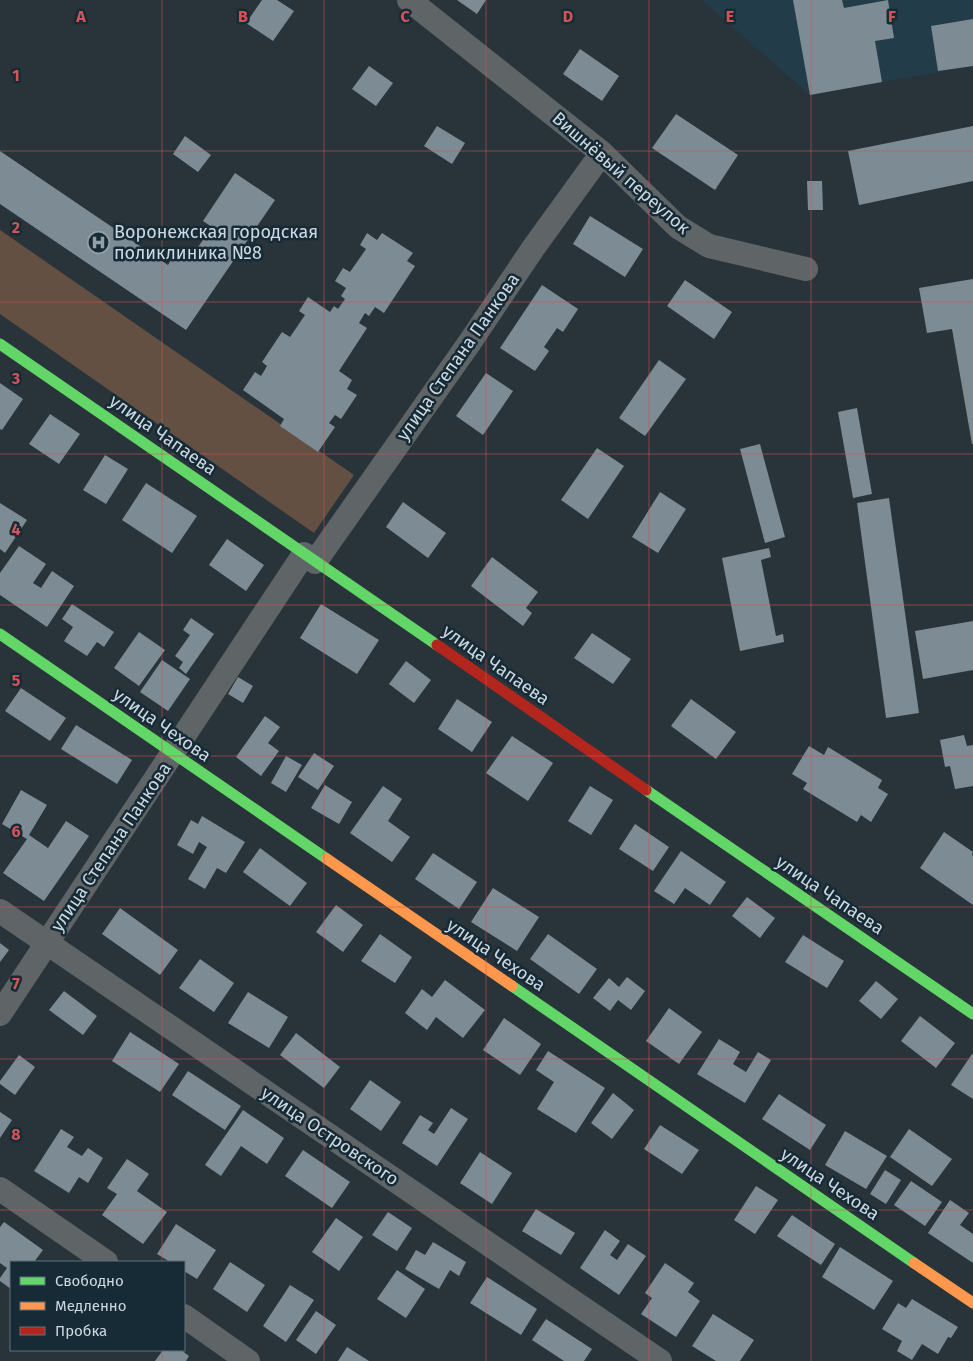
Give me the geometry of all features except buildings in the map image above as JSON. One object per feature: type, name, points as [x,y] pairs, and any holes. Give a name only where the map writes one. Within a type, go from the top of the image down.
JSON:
[{"type":"street","name":"Вишнёвый переулок","points":[[409,0],[602,153],[678,227],[709,246],[806,269]]},
{"type":"street","name":"улица Степана Панкова","points":[[0,1014],[173,754],[309,558],[470,342],[534,247],[602,153]]},
{"type":"street","name":"улица Чапаева","points":[[0,344],[973,1014]]},
{"type":"street","name":"улица Чехова","points":[[0,634],[973,1303]]},
{"type":"street","name":"улица Островского","points":[[0,911],[660,1361]]},
{"type":"street","points":[[0,1189],[105,1261]]},
{"type":"street","points":[[185,1317],[248,1361]]},
{"type":"shaded area","points":[[702,0],[973,0],[973,66],[810,95]]},
{"type":"shaded area","points":[[0,230],[354,475],[314,533],[0,314]]},
{"type":"traffic: fast","points":[[0,344],[437,645]]},
{"type":"traffic: fast","points":[[0,634],[327,859]]},
{"type":"traffic: fast","points":[[646,790],[973,1014]]},
{"type":"traffic: fast","points":[[512,986],[914,1263]]},
{"type":"traffic: slow","points":[[327,859],[512,986]]},
{"type":"traffic: slow","points":[[914,1263],[973,1303]]},
{"type":"traffic: jam","points":[[437,645],[646,790]]},
{"type":"place","name":"Воронежская городская поликлиника №8","points":[[98,242]]}]
